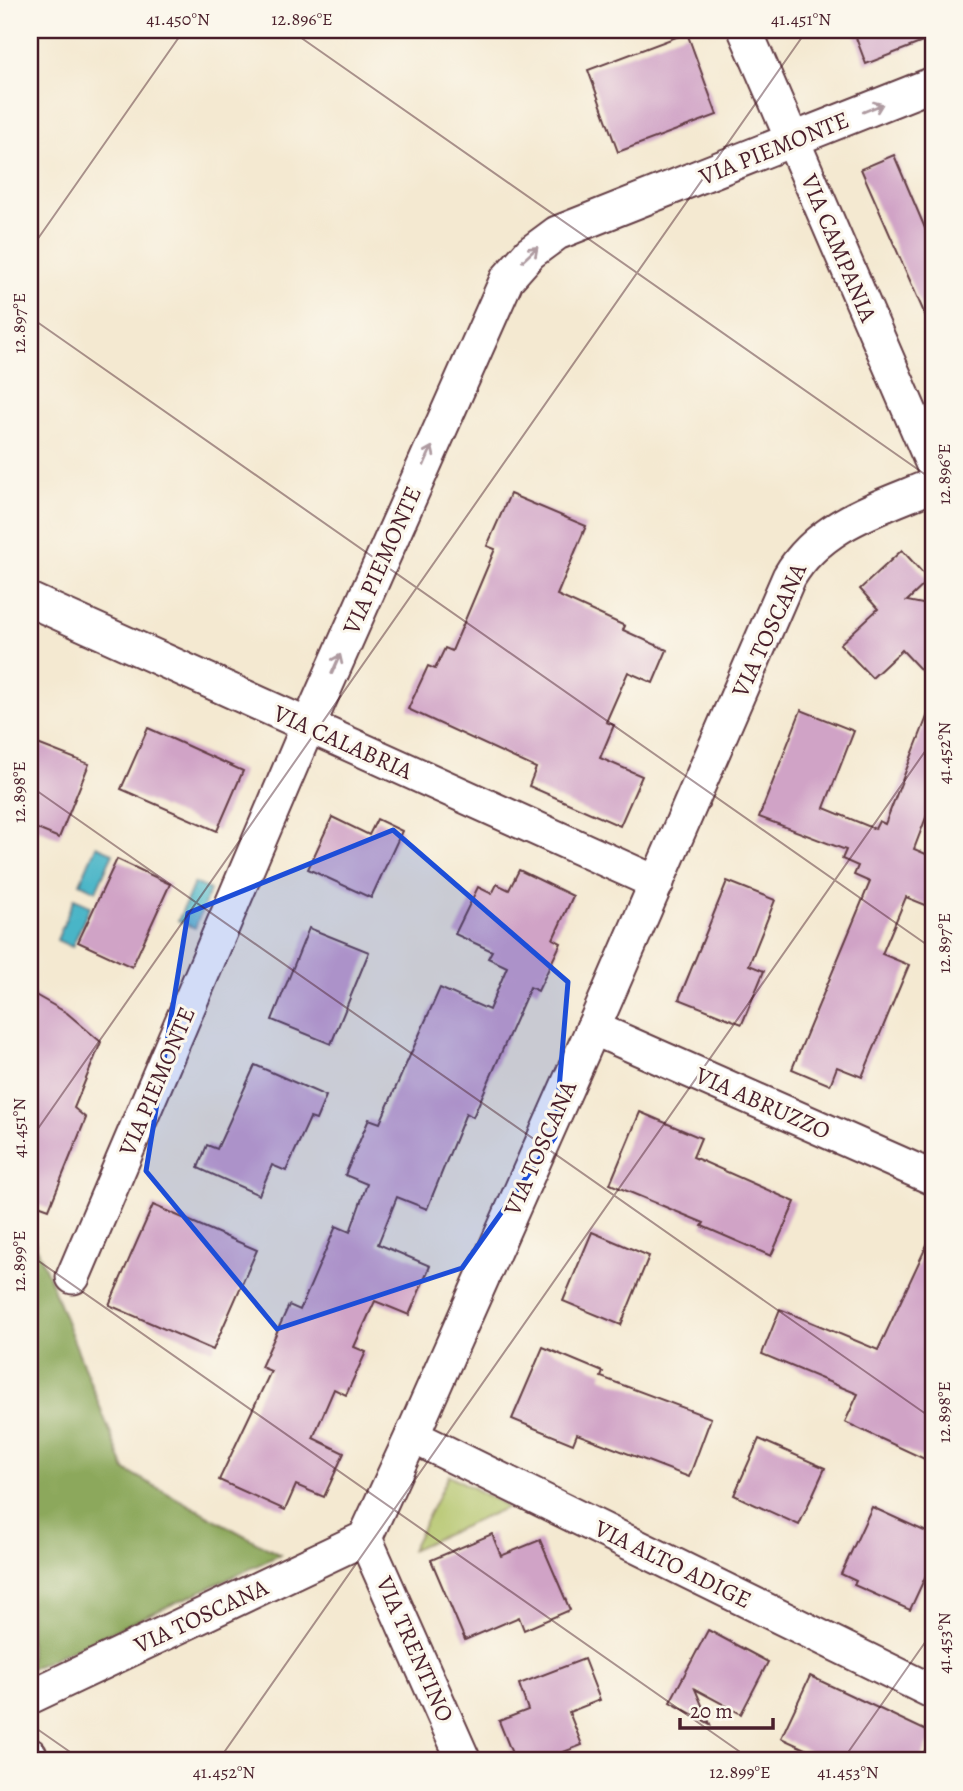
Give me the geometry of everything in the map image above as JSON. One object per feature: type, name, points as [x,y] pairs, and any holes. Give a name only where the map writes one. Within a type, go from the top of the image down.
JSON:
[{"type":"street","name":"VIA CAMPANIA","points":[[745,30],[933,465]]},
{"type":"street","name":"VIA PIEMONTE","points":[[73,1277],[308,726],[502,288],[522,261],[539,245],[564,230],[933,84]]},
{"type":"street","name":"VIA TOSCANA","points":[[30,1697],[365,1538],[796,565],[817,541],[840,526],[933,485]]},
{"type":"street","name":"VIA CALABRIA","points":[[30,600],[657,883]]},
{"type":"street","name":"VIA ABRUZZO","points":[[593,1028],[933,1178]]},
{"type":"street","name":"VIA ALTO ADIGE","points":[[412,1436],[933,1692]]},
{"type":"street","name":"VIA TRENTINO","points":[[365,1538],[464,1761]]},
{"type":"street","points":[[30,1755],[32,1761]]},
{"type":"highlighted area","points":[[393,830],[568,982],[555,1137],[462,1268],[277,1329],[146,1171],[188,913]]},
{"type":"green space","points":[[30,1230],[125,1470],[280,1555],[30,1669]]},
{"type":"green space","points":[[449,1475],[508,1507],[411,1550]]},
{"type":"water","points":[[96,846],[113,853],[96,891],[80,883]]},
{"type":"water","points":[[194,883],[210,890],[195,928],[178,921]]},
{"type":"water","points":[[74,899],[90,906],[72,947],[57,940]]},
{"type":"building","points":[[853,30],[933,30],[933,38],[866,64]]},
{"type":"building","points":[[687,33],[717,115],[618,152],[588,70]]},
{"type":"building","points":[[894,155],[933,247],[933,333],[861,169]]},
{"type":"building","points":[[510,494],[586,526],[557,595],[625,626],[623,630],[667,650],[653,683],[628,672],[606,722],[614,725],[600,758],[642,776],[620,826],[529,786],[536,768],[408,709],[428,666],[435,669],[445,648],[452,651],[495,549],[487,546]]},
{"type":"building","points":[[902,550],[929,580],[907,601],[933,606],[933,683],[902,650],[872,678],[840,644],[878,609],[860,589]]},
{"type":"building","points":[[932,704],[933,799],[914,849],[933,857],[933,908],[906,897],[882,954],[909,965],[862,1077],[837,1067],[830,1085],[792,1069],[870,882],[854,875],[858,866],[842,859],[846,850],[759,817],[801,710],[854,731],[824,808],[875,829],[879,821],[885,824]]},
{"type":"building","points":[[148,728],[243,771],[217,831],[121,789]]},
{"type":"building","points":[[30,741],[89,764],[59,838],[30,826]]},
{"type":"building","points":[[332,817],[369,835],[377,819],[402,831],[371,898],[308,869]]},
{"type":"building","points":[[117,859],[170,884],[132,967],[78,942]]},
{"type":"building","points":[[519,870],[573,896],[553,939],[561,943],[538,991],[530,987],[473,1117],[466,1113],[427,1209],[397,1197],[378,1244],[430,1266],[409,1315],[375,1301],[354,1347],[366,1352],[346,1395],[334,1389],[313,1438],[344,1453],[324,1497],[296,1485],[285,1510],[219,1480],[271,1371],[261,1367],[289,1305],[300,1310],[336,1226],[350,1232],[367,1184],[345,1175],[369,1119],[380,1123],[440,988],[489,1010],[507,967],[488,958],[492,951],[455,934],[478,887],[492,894],[497,884],[509,890]]},
{"type":"building","points":[[727,881],[775,900],[749,965],[764,971],[742,1024],[679,999]]},
{"type":"building","points":[[309,928],[369,952],[331,1044],[272,1020]]},
{"type":"building","points":[[30,992],[67,1013],[101,1042],[74,1108],[86,1118],[49,1209],[30,1202]]},
{"type":"building","points":[[255,1065],[326,1096],[316,1120],[310,1118],[286,1171],[272,1165],[259,1195],[198,1168],[207,1145],[217,1149]]},
{"type":"building","points":[[640,1112],[701,1138],[693,1157],[795,1202],[771,1256],[702,1226],[704,1223],[610,1184]]},
{"type":"building","points":[[153,1205],[257,1250],[213,1350],[109,1305]]},
{"type":"building","points":[[592,1232],[649,1256],[621,1325],[563,1301]]},
{"type":"building","points":[[933,1232],[933,1463],[845,1422],[858,1394],[762,1354],[780,1309],[878,1350]]},
{"type":"building","points":[[543,1347],[603,1372],[601,1377],[711,1418],[689,1477],[577,1434],[573,1444],[512,1419]]},
{"type":"building","points":[[759,1439],[825,1468],[799,1525],[734,1495]]},
{"type":"building","points":[[872,1507],[933,1535],[933,1560],[910,1610],[854,1585],[856,1581],[841,1574]]},
{"type":"building","points":[[492,1534],[501,1556],[540,1540],[570,1610],[524,1630],[519,1617],[465,1640],[431,1560]]},
{"type":"building","points":[[708,1630],[768,1662],[741,1714],[695,1689],[710,1724],[670,1702]]},
{"type":"building","points":[[584,1659],[600,1700],[569,1712],[582,1745],[540,1761],[515,1761],[499,1721],[528,1710],[519,1684]]},
{"type":"building","points":[[810,1676],[933,1734],[920,1761],[831,1761],[781,1738]]}]
